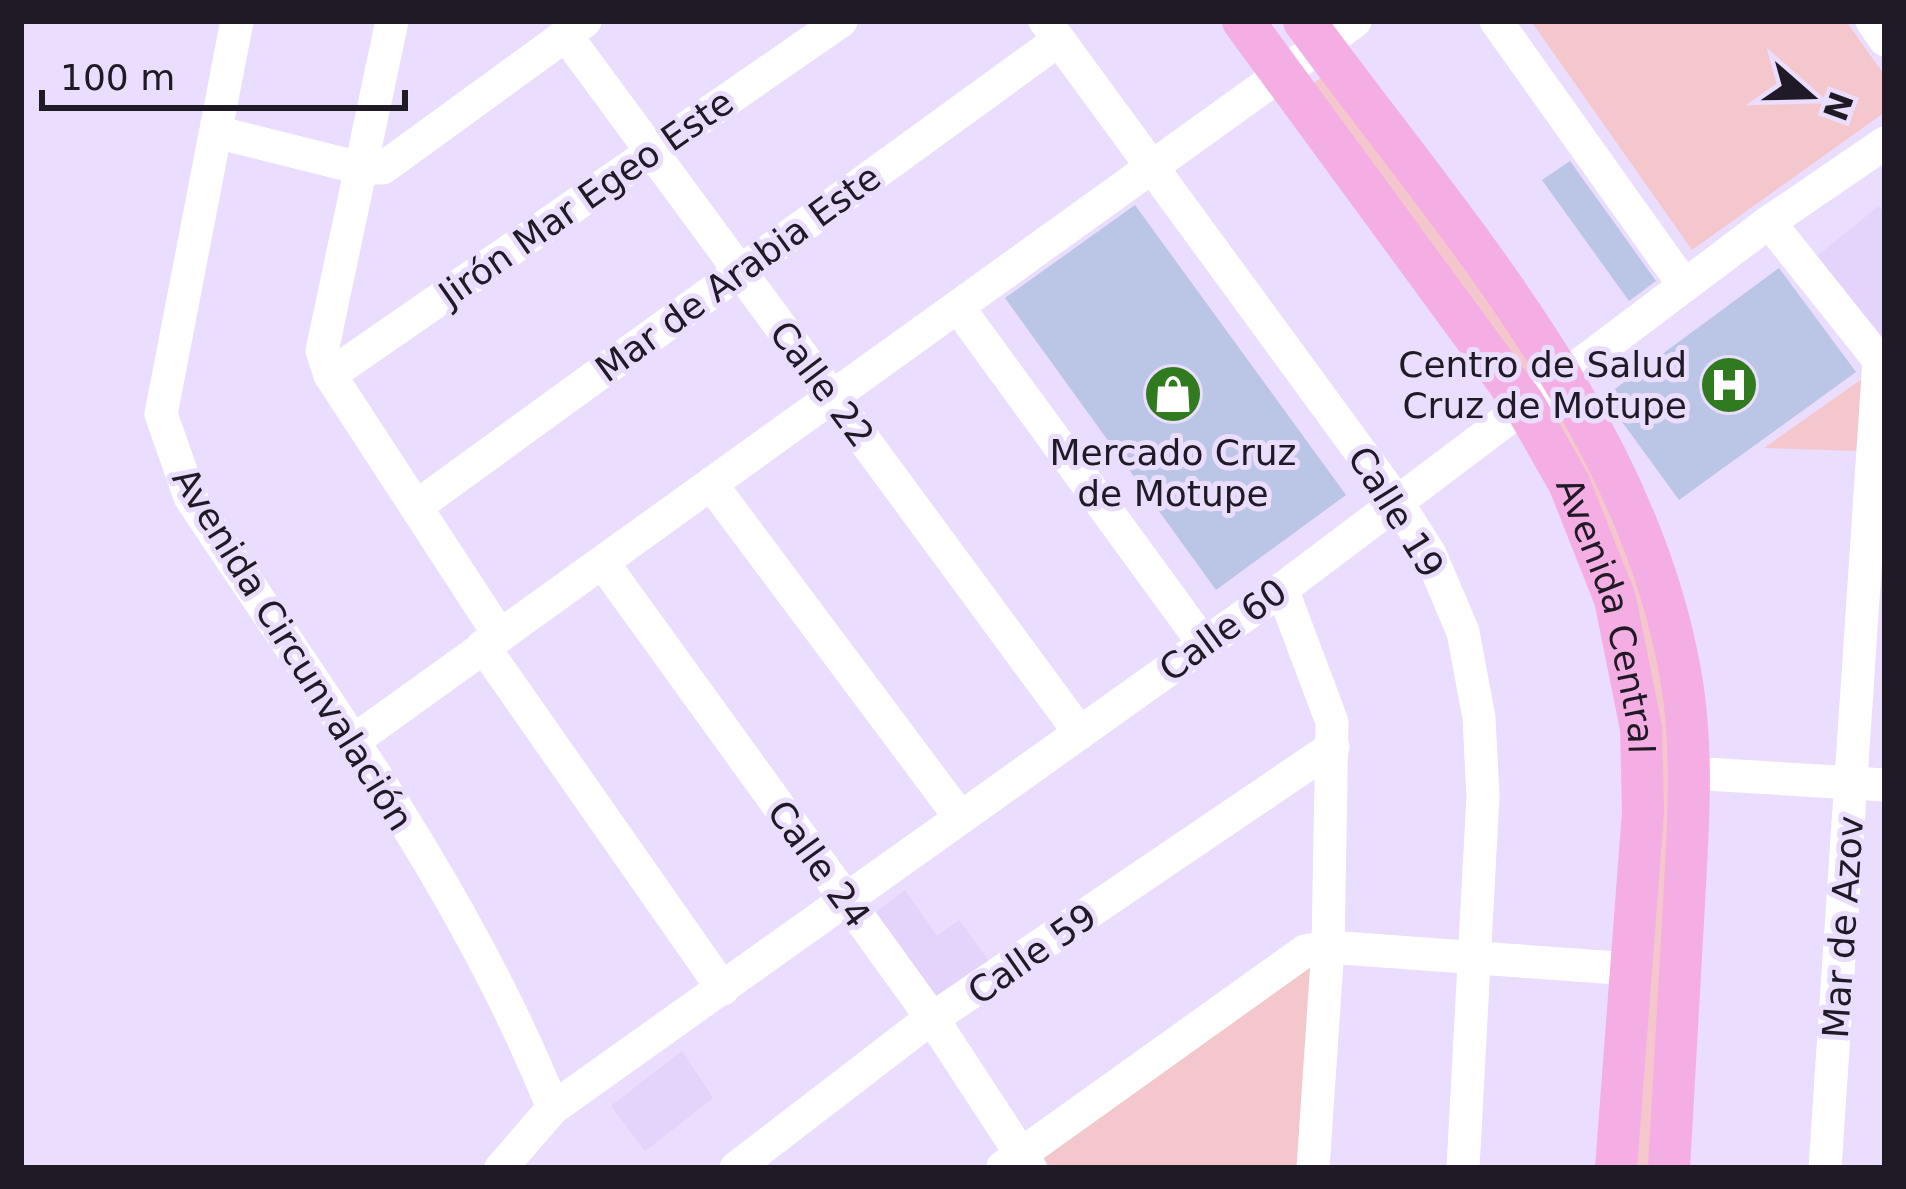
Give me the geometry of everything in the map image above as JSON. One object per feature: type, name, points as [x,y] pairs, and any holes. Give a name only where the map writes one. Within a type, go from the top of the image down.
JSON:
[{"type":"main road","name":"Avenida Central","points":[[1243,21],[1524,404],[1569,483],[1615,599],[1641,728],[1643,812],[1616,1168]]},
{"type":"main road","name":"Avenida Central","points":[[1327,29],[1563,376],[1628,494],[1648,545],[1682,679],[1689,773],[1669,1168]]},
{"type":"street","name":"Avenida Circunvalación","points":[[237,21],[161,414],[190,497],[352,742],[484,956],[553,1108]]},
{"type":"street","points":[[392,21],[322,351],[330,375],[417,506],[492,641],[723,989]]},
{"type":"street","name":"Jirón Mar Egeo Este","points":[[330,375],[841,21]]},
{"type":"street","points":[[1496,21],[1684,285]]},
{"type":"street","points":[[1872,21],[1885,40]]},
{"type":"street","points":[[216,132],[360,168],[382,168],[575,28]]},
{"type":"street","name":"Calle 22","points":[[575,28],[650,156],[1080,733]]},
{"type":"street","points":[[352,742],[1281,74],[1327,29]]},
{"type":"street","name":"Calle 19","points":[[1052,31],[1395,499],[1430,554],[1463,632],[1479,718],[1483,796],[1463,1168]]},
{"type":"street","name":"Mar de Arabia Este","points":[[417,506],[738,273],[1052,31]]},
{"type":"street","name":"Calle 60","points":[[501,1168],[553,1108],[1282,589],[1395,499],[1769,222],[1885,142]]},
{"type":"street","name":"Mar de Azov","points":[[1769,222],[1882,360],[1869,784],[1825,1168]]},
{"type":"street","points":[[958,307],[1204,644]]},
{"type":"street","points":[[711,484],[960,818]]},
{"type":"street","name":"Calle 24","points":[[603,563],[934,1021],[1017,1163]]},
{"type":"street","points":[[1282,589],[1332,722],[1328,947],[1313,1168]]},
{"type":"street","name":"Calle 59","points":[[736,1168],[934,1021],[1333,747]]},
{"type":"street","points":[[1689,773],[1869,784]]},
{"type":"street","points":[[1017,1163],[1304,951],[1328,947],[1631,968]]},
{"type":"shaded area","points":[[1531,21],[1846,21],[1885,76],[1885,112],[1692,250]]},
{"type":"shaded area","points":[[1328,72],[1541,365],[1518,382],[1308,88]]},
{"type":"shaded area","points":[[1879,206],[1885,215],[1885,355],[1813,259]]},
{"type":"shaded area","points":[[1866,376],[1859,451],[1764,448]]},
{"type":"shaded area","points":[[1569,408],[1622,499],[1680,735],[1659,1168],[1627,1168],[1652,788],[1543,426]]},
{"type":"shaded area","points":[[905,890],[937,936],[959,920],[993,967],[939,1007],[872,915]]},
{"type":"shaded area","points":[[1315,960],[1300,1168],[1051,1168],[1037,1149]]},
{"type":"shaded area","points":[[682,1051],[713,1098],[645,1151],[611,1106]]},
{"type":"building","points":[[1570,161],[1656,281],[1629,301],[1542,180]]},
{"type":"building","name":"Mercado Cruz de Motupe","points":[[1135,205],[1346,495],[1216,590],[1005,298]]},
{"type":"building","name":"Centro de Salud Cruz de Motupe","points":[[1779,268],[1856,372],[1679,500],[1604,397]]},
{"type":"place","name":"Centro de Salud Cruz de Motupe","points":[[1729,385]]},
{"type":"place","name":"Mercado Cruz de Motupe","points":[[1173,394]]}]
